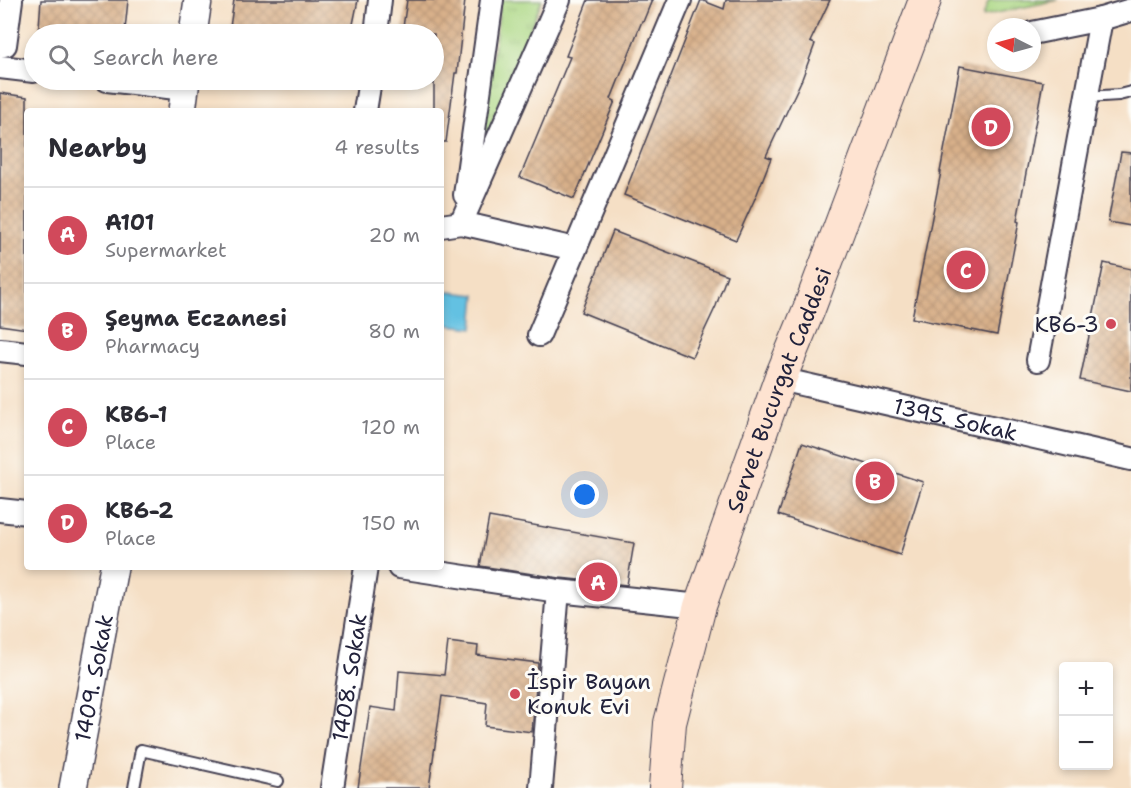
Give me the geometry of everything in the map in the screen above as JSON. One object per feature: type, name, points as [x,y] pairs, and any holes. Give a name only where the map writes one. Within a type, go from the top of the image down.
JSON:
[{"type":"main road","name":"Servet Bucurgat Caddesi","points":[[665,788],[670,723],[700,606],[780,379],[809,309],[925,0]]},
{"type":"street","points":[[11,0],[2,52],[24,65]]},
{"type":"street","points":[[194,24],[198,0]]},
{"type":"street","points":[[377,24],[381,0]]},
{"type":"street","points":[[451,224],[492,0]]},
{"type":"street","points":[[451,224],[559,0]]},
{"type":"street","points":[[539,335],[680,0]]},
{"type":"street","points":[[1041,31],[1101,19],[1131,10]]},
{"type":"street","points":[[1038,360],[1101,19]]},
{"type":"street","points":[[166,90],[184,93]]},
{"type":"street","points":[[366,108],[369,90]]},
{"type":"street","points":[[451,224],[575,249]]},
{"type":"street","points":[[0,350],[24,353]]},
{"type":"street","name":"1395. Sokak","points":[[780,379],[1131,459]]},
{"type":"street","points":[[0,510],[24,513]]},
{"type":"street","name":"1409. Sokak","points":[[73,788],[113,570]]},
{"type":"street","name":"1408. Sokak","points":[[332,788],[366,570]]},
{"type":"street","points":[[419,570],[558,591],[700,606]]},
{"type":"street","points":[[541,788],[558,591]]},
{"type":"lane","points":[[1086,96],[1119,95],[1131,92]]},
{"type":"lane","points":[[134,788],[141,750],[278,782]]},
{"type":"green space","points":[[501,0],[542,0],[478,157]]},
{"type":"green space","points":[[989,0],[1058,0],[983,16]]},
{"type":"water","points":[[444,291],[476,295],[473,328],[444,324]]},
{"type":"building","points":[[41,0],[128,0],[126,24],[39,24]]},
{"type":"building","points":[[234,0],[358,0],[353,24],[230,24]]},
{"type":"building","points":[[407,0],[465,0],[446,142],[444,142],[444,108],[434,108],[434,90],[444,90],[444,24],[403,24]]},
{"type":"building","points":[[588,0],[652,0],[611,99],[615,101],[574,199],[520,177],[570,57],[566,56]]},
{"type":"building","points":[[701,0],[724,9],[726,0],[830,0],[810,42],[815,44],[802,79],[766,156],[771,158],[736,240],[624,195]]},
{"type":"building","points":[[960,66],[1043,82],[997,335],[912,318]]},
{"type":"building","points":[[0,93],[27,97],[27,108],[24,108],[24,329],[0,325]]},
{"type":"building","points":[[1121,152],[1131,153],[1131,226],[1108,222]]},
{"type":"building","points":[[613,231],[727,275],[716,306],[692,357],[581,312]]},
{"type":"building","name":"KB6-3","points":[[1104,263],[1131,269],[1131,391],[1080,380]]},
{"type":"building","points":[[802,443],[923,482],[900,555],[778,515]]},
{"type":"building","points":[[489,517],[634,543],[627,585],[480,566]]},
{"type":"building","points":[[448,642],[478,646],[477,655],[538,663],[532,732],[485,726],[487,703],[442,696],[429,788],[358,788],[370,707],[396,711],[399,671],[444,675]]},
{"type":"place","name":"KB6-2","points":[[991,127]]},
{"type":"place","name":"KB6-1","points":[[966,270]]},
{"type":"place","name":"KB6-3","points":[[1111,324]]},
{"type":"place","name":"Şeyma Eczanesi","points":[[875,481]]},
{"type":"place","name":"A101","points":[[598,582]]},
{"type":"place","name":"İspir Bayan Konuk Evi","points":[[515,694]]}]
